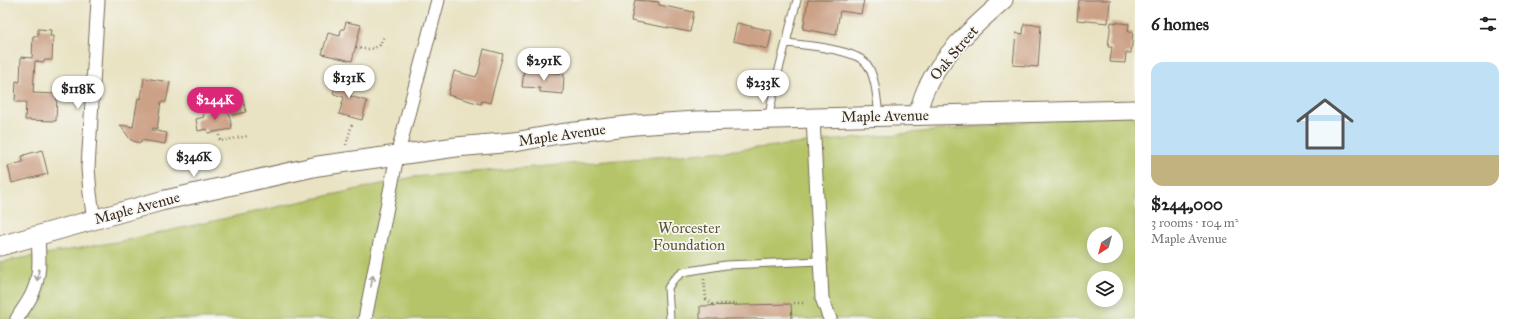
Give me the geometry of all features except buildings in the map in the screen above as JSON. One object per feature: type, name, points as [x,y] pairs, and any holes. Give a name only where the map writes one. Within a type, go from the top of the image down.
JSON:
[{"type":"main road","name":"Maple Avenue","points":[[0,246],[177,197],[296,170],[328,164],[464,146],[514,142],[559,134],[652,123],[1135,110]]},
{"type":"street","points":[[94,220],[88,168],[98,0]]},
{"type":"street","points":[[365,319],[397,156],[438,0]]},
{"type":"street","name":"Oak Street","points":[[917,116],[926,89],[940,66],[968,33],[1004,0]]},
{"type":"street","points":[[813,118],[822,298],[830,319]]},
{"type":"street","points":[[17,319],[33,292],[38,277],[38,236]]},
{"type":"lane","points":[[768,119],[797,0]]},
{"type":"lane","points":[[786,42],[832,49],[853,55],[866,62],[873,78],[879,117]]},
{"type":"lane","points":[[670,319],[668,288],[673,280],[683,272],[726,265],[820,261]]},
{"type":"path","points":[[356,47],[369,50],[380,45],[384,36]]},
{"type":"path","points":[[346,146],[352,124]]},
{"type":"path","points":[[219,135],[220,141],[248,136]]},
{"type":"path","points":[[704,269],[706,300],[713,304],[737,304]]},
{"type":"path","points":[[794,303],[806,303]]},
{"type":"green space","name":"Worcester Foundation","points":[[1135,113],[1135,319],[0,319],[0,262],[127,240],[413,177],[704,153],[1045,120]]}]
